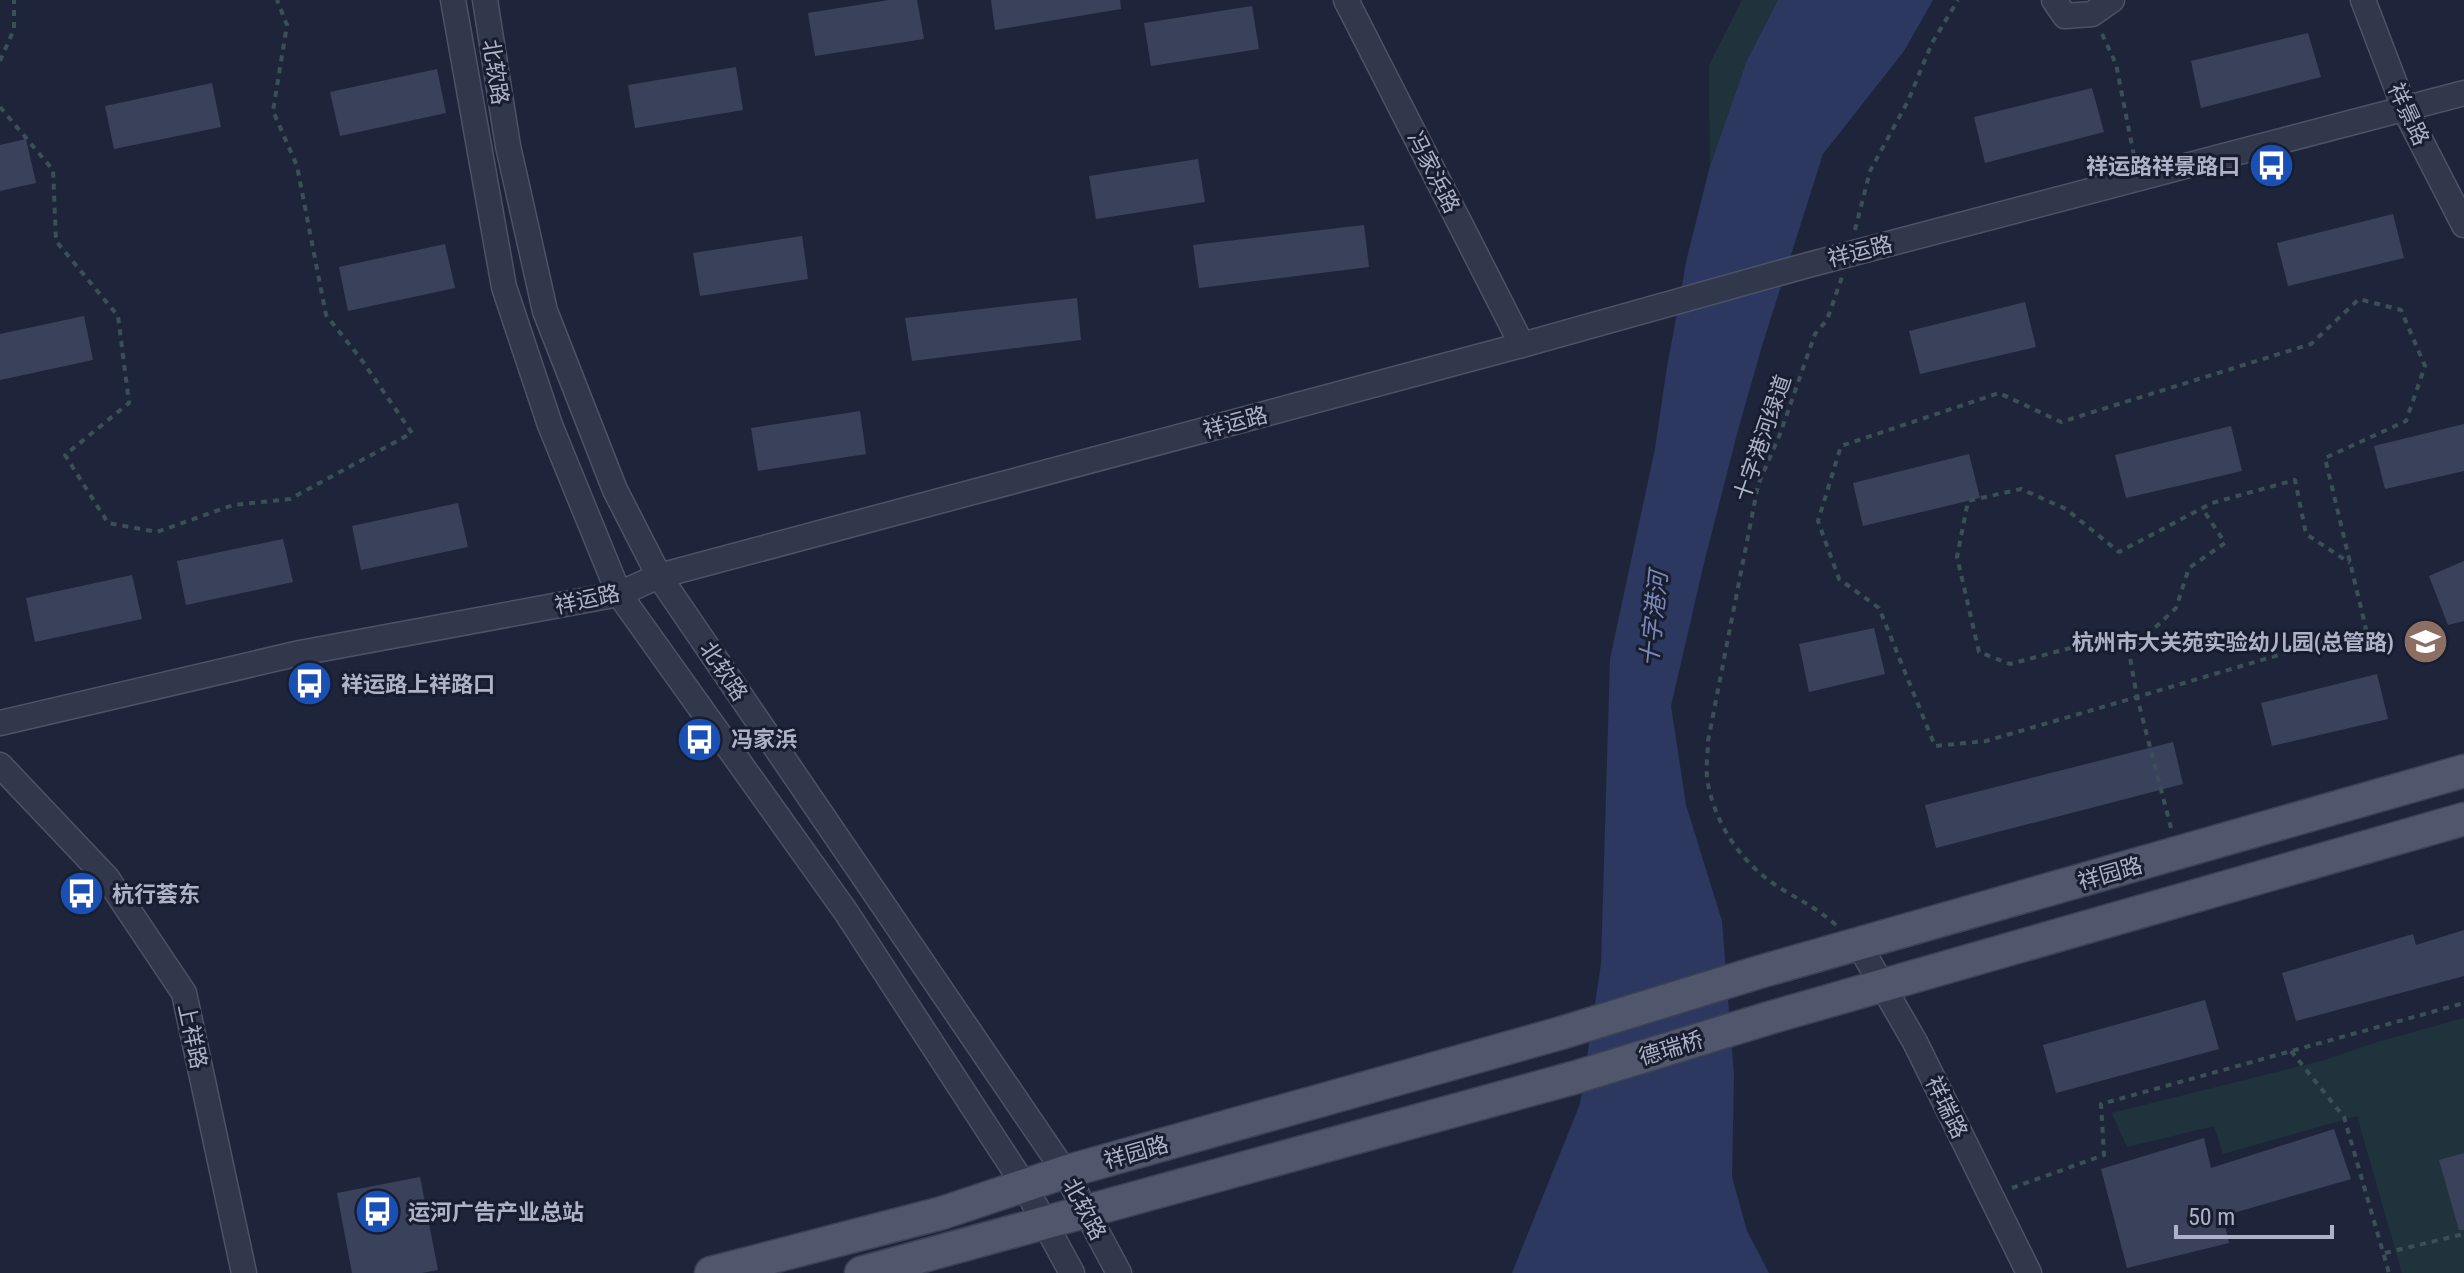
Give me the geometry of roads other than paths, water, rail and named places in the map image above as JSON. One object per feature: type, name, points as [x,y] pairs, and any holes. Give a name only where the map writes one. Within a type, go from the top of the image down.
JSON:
[{"type":"main road","name":"祥园路","points":[[711,1273],[942,1213],[1065,1172],[1561,1033],[1756,973],[2464,771]]},
{"type":"main road","name":"祥园路","points":[[1769,1018],[2464,819]]},
{"type":"main road","name":"德瑞桥","points":[[1573,1078],[1769,1018]]},
{"type":"main road","name":"祥园路","points":[[861,1273],[1573,1078]]},
{"type":"street","name":"北软路","points":[[453,0],[504,287],[550,425],[619,594],[846,912],[1024,1185],[1072,1273]]},
{"type":"street","name":"北软路","points":[[485,0],[508,146],[545,311],[615,490],[659,576],[1065,1172],[1119,1273]]},
{"type":"street","name":"冯家浜路","points":[[1346,0],[1522,345]]},
{"type":"street","points":[[2054,0],[2065,16],[2102,7]]},
{"type":"street","name":"祥景路","points":[[2363,0],[2405,110],[2464,225]]},
{"type":"street","name":"祥运路","points":[[0,723],[300,653],[619,594],[659,576],[1522,345],[1808,265],[2464,93]]},
{"type":"street","name":"上祥路","points":[[0,765],[107,878],[184,993],[244,1273]]},
{"type":"street","name":"祥瑞路","points":[[1859,945],[1915,1042],[2029,1273]]},
{"type":"water","name":"十字港河","points":[[1778,0],[1933,0],[1904,51],[1823,154],[1738,430],[1671,706],[1686,805],[1722,921],[1734,1075],[1732,1177],[1747,1231],[1769,1273],[1512,1273],[1580,1104],[1601,964],[1610,659],[1655,449],[1687,258],[1710,166],[1747,60]]},
{"type":"place","name":"祥运路祥景路口","points":[[2271,166]]},
{"type":"place","name":"杭州市大关苑实验幼儿园(总管路)","points":[[2425,642]]},
{"type":"place","name":"祥运路上祥路口","points":[[310,684]]},
{"type":"place","name":"冯家浜","points":[[700,739]]},
{"type":"place","name":"杭行荟东","points":[[81,894]]},
{"type":"place","name":"运河广告产业总站","points":[[377,1212]]}]
